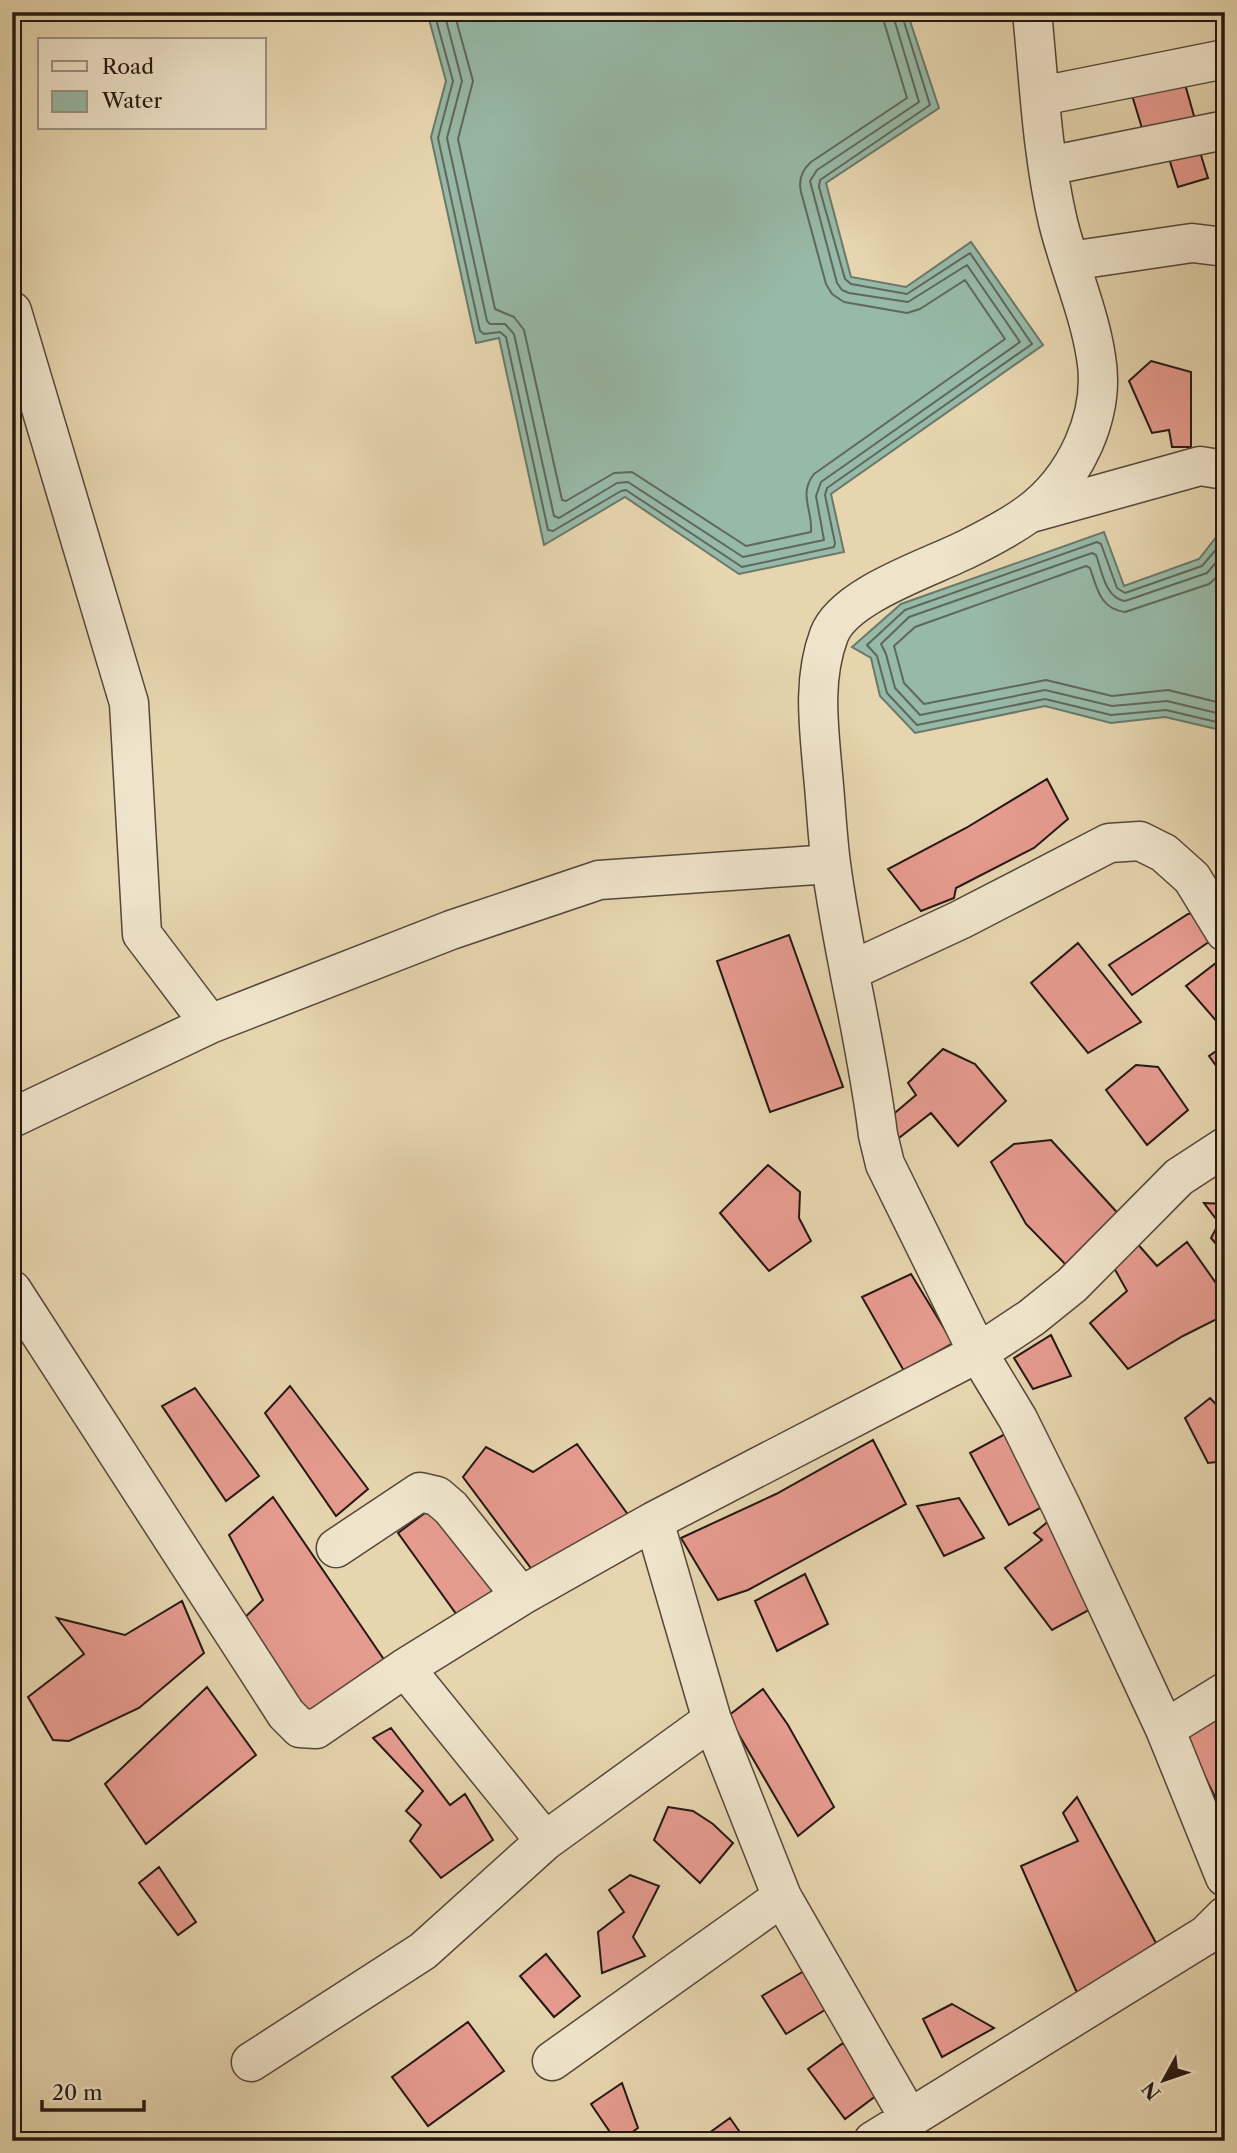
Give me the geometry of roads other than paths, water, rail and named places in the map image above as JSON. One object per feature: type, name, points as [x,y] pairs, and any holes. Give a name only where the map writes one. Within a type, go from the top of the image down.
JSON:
[{"type":"street","points":[[1032,12],[1048,166],[1058,223],[1097,359],[1094,415],[1070,469],[1051,494],[1029,514],[968,548],[867,597],[844,611],[830,631],[818,680],[817,708],[831,864],[885,1164],[978,1353],[1018,1419],[1061,1506],[1165,1730],[1225,1877]]},
{"type":"street","points":[[1041,96],[1225,59]]},
{"type":"street","points":[[1048,166],[1225,130]]},
{"type":"street","points":[[1070,261],[1192,243],[1225,247]]},
{"type":"street","points":[[12,312],[130,703],[142,934],[209,1024]]},
{"type":"street","points":[[1029,514],[1199,466],[1225,470]]},
{"type":"street","points":[[850,971],[960,920],[1108,843],[1140,841],[1208,876],[1225,932]]},
{"type":"street","points":[[12,1118],[209,1024],[451,930],[599,880],[831,864]]},
{"type":"street","points":[[12,1290],[286,1714],[300,1728],[316,1729],[405,1668],[521,1596],[654,1521],[978,1353],[1031,1318],[1072,1285],[1179,1177],[1225,1147]]},
{"type":"street","points":[[336,1548],[401,1502],[420,1492],[437,1496],[451,1508],[521,1596]]},
{"type":"street","points":[[654,1521],[712,1720],[782,1897],[909,2118]]},
{"type":"street","points":[[405,1668],[545,1841]]},
{"type":"street","points":[[1165,1730],[1225,1692]]},
{"type":"street","points":[[251,2062],[423,1951],[545,1841],[712,1720]]},
{"type":"street","points":[[552,2061],[782,1897]]},
{"type":"street","points":[[873,2141],[1206,1934],[1225,1916]]},
{"type":"water","points":[[427,12],[907,12],[939,108],[826,183],[851,277],[906,287],[971,242],[1043,345],[831,494],[844,552],[739,574],[625,497],[544,545],[499,338],[476,343],[431,137],[446,81]]},
{"type":"water","points":[[1221,531],[1225,538],[1225,731],[1165,717],[1111,723],[1045,706],[915,733],[880,696],[871,658],[852,647],[901,604],[1104,532],[1124,586],[1199,559]]}]
